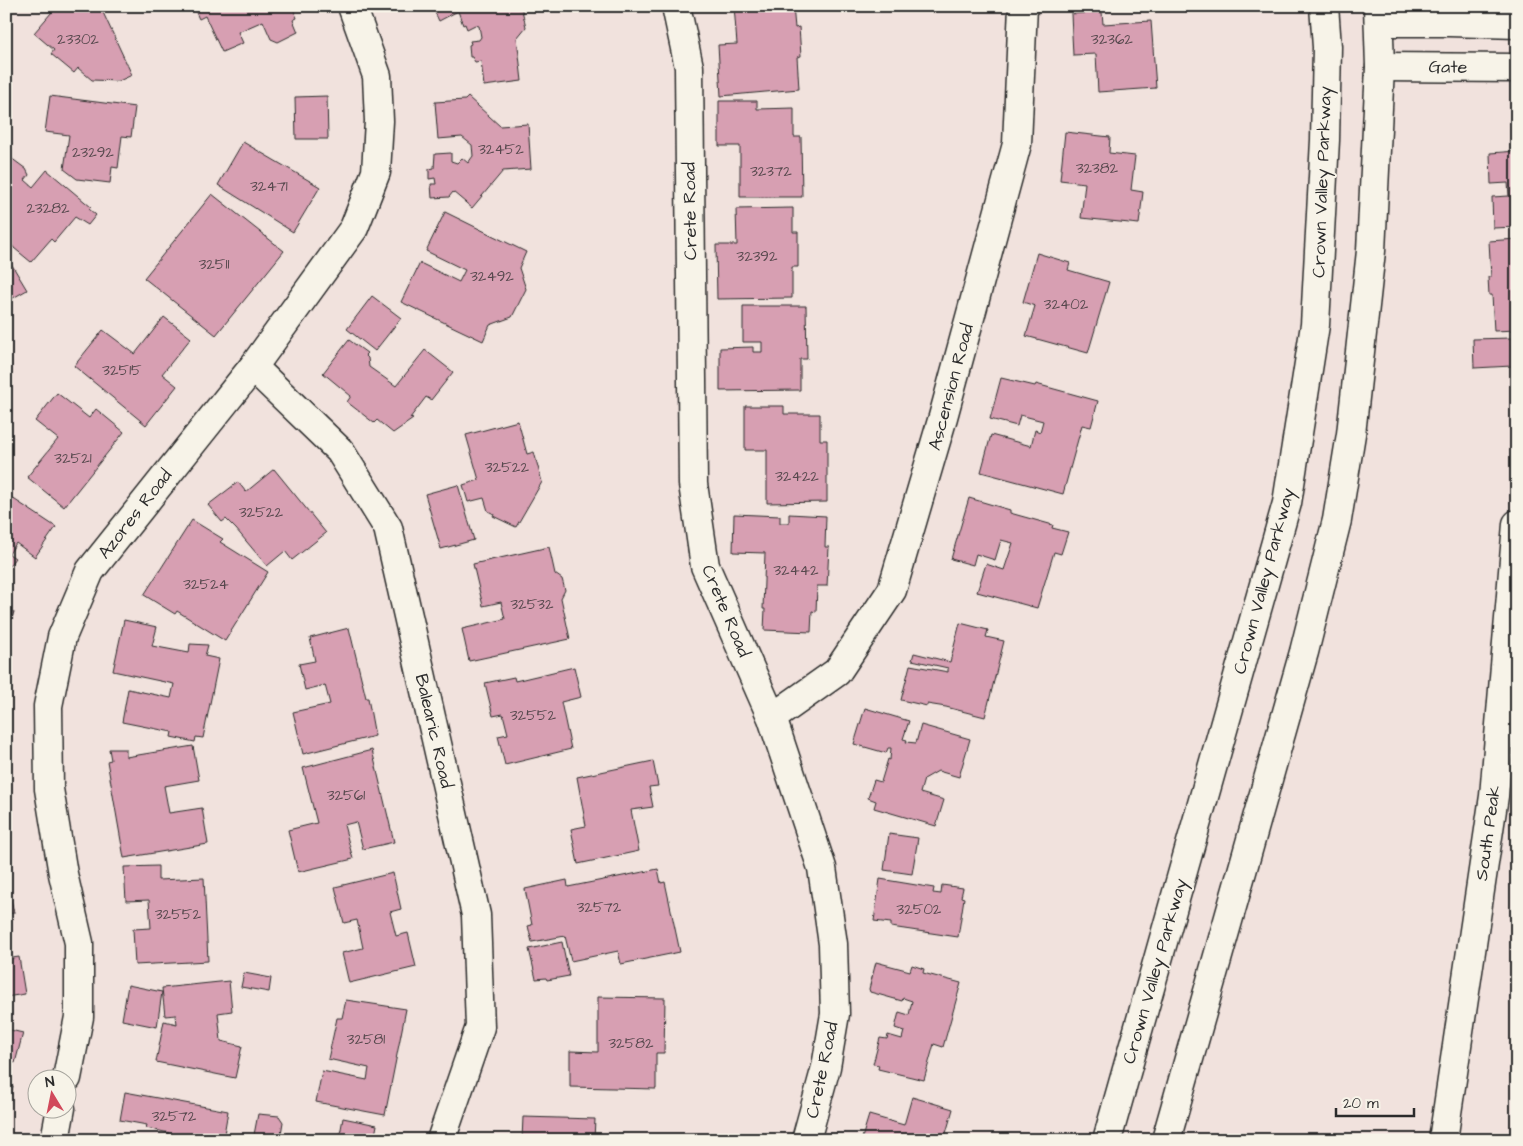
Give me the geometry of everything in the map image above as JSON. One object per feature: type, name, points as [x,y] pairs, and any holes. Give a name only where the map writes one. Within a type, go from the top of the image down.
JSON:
[{"type":"street","name":"Azores Road","points":[[69,1068],[79,1016],[78,943],[63,874],[49,789],[48,734],[48,706],[62,637],[90,571],[253,367],[354,228],[376,172],[380,121],[378,76],[352,6]]},
{"type":"street","name":"Crete Road","points":[[676,6],[689,67],[693,484],[705,566],[772,718],[822,868],[833,944],[835,1014],[826,1067],[806,1140]]},
{"type":"street","name":"Ascension Road","points":[[772,718],[837,672],[892,590],[943,418],[1017,144],[1023,6]]},
{"type":"street","name":"Crown Valley Parkway","points":[[1107,1140],[1287,504],[1315,325],[1325,140],[1326,47],[1324,6]]},
{"type":"street","points":[[1166,1140],[1304,652],[1337,520],[1351,434],[1371,251],[1380,67],[1379,14],[1449,22],[1517,24]]},
{"type":"street","name":"Gate","points":[[1380,67],[1517,68]]},
{"type":"street","name":"Balearic Road","points":[[253,367],[340,451],[388,528],[476,914],[480,1027],[441,1140]]},
{"type":"street","name":"South Peak","points":[[1443,1140],[1494,796],[1517,524]]},
{"type":"street","points":[[55,1140],[59,1118]]},
{"type":"building","points":[[57,6],[100,6],[132,75],[119,81],[92,80],[78,68],[74,73],[51,54],[54,50],[34,33]]},
{"type":"building","points":[[193,6],[292,6],[297,18],[293,20],[298,32],[278,42],[271,39],[263,21],[238,32],[243,43],[222,52],[205,16],[199,19]]},
{"type":"building","points":[[432,6],[509,6],[522,10],[526,27],[517,38],[522,81],[484,86],[481,61],[475,62],[470,57],[469,45],[471,44],[470,41],[479,40],[481,37],[479,26],[475,25],[467,29],[465,24],[463,25],[458,11],[439,21]]},
{"type":"building","points":[[734,6],[793,6],[795,28],[799,27],[801,56],[797,57],[799,89],[721,96],[718,45],[737,44]]},
{"type":"building","points":[[1102,12],[1103,24],[1151,21],[1156,88],[1098,92],[1096,54],[1073,55],[1071,14]]},
{"type":"building","points":[[50,96],[135,107],[131,137],[122,136],[118,168],[112,167],[110,183],[77,179],[64,169],[69,135],[45,132]]},
{"type":"building","points":[[327,96],[328,139],[296,139],[295,97]]},
{"type":"building","points":[[468,97],[500,126],[528,124],[531,169],[503,171],[472,208],[453,192],[449,197],[432,198],[431,184],[436,184],[435,178],[429,179],[429,169],[434,168],[435,154],[451,153],[451,161],[457,163],[462,158],[468,163],[473,156],[472,145],[462,137],[438,139],[435,102],[465,100]]},
{"type":"building","points":[[719,101],[757,101],[757,109],[794,108],[794,137],[801,137],[802,197],[740,197],[740,146],[719,146]]},
{"type":"building","points":[[1065,132],[1110,137],[1109,153],[1135,156],[1131,190],[1143,192],[1139,224],[1081,218],[1085,183],[1060,180]]},
{"type":"building","points":[[243,142],[320,187],[293,232],[218,185]]},
{"type":"building","points":[[1517,151],[1517,227],[1493,228],[1492,197],[1509,196],[1508,183],[1491,184],[1490,153]]},
{"type":"building","points":[[7,155],[26,169],[29,175],[25,180],[33,187],[47,170],[91,207],[89,209],[96,215],[88,225],[75,217],[54,242],[51,239],[31,262],[14,248],[7,238],[11,233],[6,229]]},
{"type":"building","points":[[212,194],[284,251],[216,335],[144,278]]},
{"type":"building","points":[[793,208],[793,232],[798,232],[798,267],[792,267],[792,298],[717,299],[716,245],[737,245],[736,209]]},
{"type":"building","points":[[445,212],[526,252],[519,268],[526,289],[512,317],[490,325],[483,341],[401,302],[420,263],[459,282],[465,270],[426,251]]},
{"type":"building","points":[[1517,239],[1517,330],[1494,331],[1492,295],[1489,295],[1488,277],[1491,277],[1489,241]]},
{"type":"building","points":[[1037,253],[1070,263],[1068,270],[1109,282],[1088,353],[1026,336],[1035,306],[1023,302]]},
{"type":"building","points":[[6,255],[27,290],[6,302]]},
{"type":"building","points":[[372,296],[401,318],[375,351],[347,329]]},
{"type":"building","points":[[743,306],[806,306],[807,359],[800,359],[800,390],[720,391],[720,348],[753,347],[753,352],[762,352],[762,342],[743,342]]},
{"type":"building","points":[[164,317],[191,338],[162,374],[177,386],[146,425],[74,366],[103,330],[135,354]]},
{"type":"building","points":[[1511,338],[1512,366],[1474,368],[1473,339]]},
{"type":"building","points":[[349,340],[367,353],[365,355],[368,358],[369,367],[396,386],[425,350],[453,372],[431,400],[426,397],[410,418],[413,419],[393,433],[377,420],[374,423],[347,402],[351,396],[323,373]]},
{"type":"building","points":[[1001,378],[1035,386],[1036,384],[1098,401],[1091,427],[1082,425],[1063,494],[981,472],[991,435],[1031,446],[1035,430],[1040,432],[1043,421],[1020,415],[1017,426],[990,419]]},
{"type":"building","points":[[57,393],[89,418],[96,409],[124,432],[64,507],[27,477],[58,439],[35,421]]},
{"type":"building","points":[[745,406],[784,406],[784,414],[820,414],[820,440],[827,440],[827,502],[767,503],[767,450],[745,450]]},
{"type":"building","points":[[518,421],[527,454],[534,452],[542,482],[516,527],[493,516],[494,514],[488,511],[484,498],[468,502],[463,485],[479,480],[466,435]]},
{"type":"building","points":[[274,469],[326,533],[292,560],[285,551],[267,566],[236,529],[226,519],[222,522],[208,505],[238,482],[246,492]]},
{"type":"building","points":[[458,485],[474,540],[441,549],[425,494]]},
{"type":"building","points":[[6,494],[56,527],[35,557],[16,543],[9,554],[15,558],[6,570]]},
{"type":"building","points":[[969,498],[1010,510],[1010,513],[1053,525],[1052,528],[1068,532],[1061,554],[1054,552],[1037,608],[977,592],[986,564],[1004,570],[1013,543],[1001,540],[995,560],[976,554],[973,565],[951,559]]},
{"type":"building","points":[[734,514],[780,516],[780,523],[789,523],[789,514],[826,516],[825,547],[829,547],[827,586],[817,586],[816,612],[812,611],[811,632],[764,630],[765,553],[733,552]]},
{"type":"building","points":[[192,520],[223,539],[220,542],[268,572],[225,641],[177,611],[175,614],[144,595]]},
{"type":"building","points":[[549,547],[555,574],[562,579],[565,590],[561,598],[570,639],[469,661],[462,629],[505,619],[501,602],[483,606],[473,564]]},
{"type":"building","points":[[6,610],[14,612],[6,636]]},
{"type":"building","points":[[124,620],[157,627],[152,646],[189,653],[190,644],[208,645],[205,656],[219,659],[203,738],[196,737],[195,742],[171,737],[172,732],[122,722],[128,689],[171,698],[174,684],[113,671]]},
{"type":"building","points":[[960,623],[988,630],[986,637],[1004,641],[985,717],[946,707],[927,704],[927,706],[901,700],[910,665],[948,672],[948,668],[912,660],[914,653],[950,662]]},
{"type":"building","points":[[349,628],[366,698],[368,698],[375,736],[303,754],[293,712],[330,704],[325,685],[305,690],[299,664],[315,661],[310,638]]},
{"type":"building","points":[[574,667],[581,697],[561,702],[571,749],[505,765],[498,736],[508,734],[503,714],[493,716],[485,683],[514,677],[515,681]]},
{"type":"building","points":[[865,708],[909,721],[903,739],[907,740],[906,742],[916,743],[921,725],[970,739],[959,777],[938,771],[924,779],[920,793],[944,800],[936,826],[874,808],[876,801],[868,798],[874,780],[881,782],[888,759],[890,760],[891,748],[888,748],[886,753],[854,744]]},
{"type":"building","points":[[193,746],[199,780],[164,786],[169,813],[202,808],[208,844],[124,858],[107,761],[111,760],[109,749],[126,749],[126,757]]},
{"type":"building","points":[[372,750],[394,842],[363,849],[356,822],[344,825],[353,859],[298,872],[288,830],[317,823],[303,768]]},
{"type":"building","points":[[653,761],[658,786],[649,787],[653,807],[631,810],[639,851],[578,864],[571,829],[586,826],[577,777]]},
{"type":"building","points":[[889,834],[918,838],[912,874],[884,870]]},
{"type":"building","points":[[158,866],[158,880],[204,878],[208,961],[135,965],[133,929],[151,928],[149,900],[126,901],[124,867]]},
{"type":"building","points":[[658,869],[661,883],[665,882],[680,952],[621,964],[618,951],[571,961],[565,936],[532,942],[528,926],[532,925],[525,889],[567,880],[568,887]]},
{"type":"building","points":[[393,873],[401,909],[390,912],[396,936],[408,933],[416,967],[349,983],[342,953],[363,948],[357,920],[344,923],[335,887]]},
{"type":"building","points":[[6,876],[14,913],[6,914]]},
{"type":"building","points":[[880,879],[934,888],[933,893],[941,894],[942,885],[963,888],[961,897],[964,898],[958,937],[891,927],[891,923],[874,921]]},
{"type":"building","points":[[562,942],[569,976],[547,980],[546,978],[536,979],[529,949]]},
{"type":"building","points":[[19,957],[25,994],[6,997],[6,959]]},
{"type":"building","points":[[876,962],[910,971],[912,965],[924,969],[923,973],[961,983],[943,1047],[934,1044],[924,1080],[878,1069],[879,1065],[873,1064],[880,1038],[887,1039],[888,1035],[902,1039],[904,1031],[895,1028],[899,1012],[909,1015],[912,1001],[903,998],[902,1001],[870,992],[869,989]]},
{"type":"building","points":[[244,973],[271,978],[269,992],[241,987]]},
{"type":"building","points":[[229,981],[232,1011],[218,1013],[221,1041],[242,1046],[235,1078],[156,1062],[164,1021],[177,1024],[176,1015],[165,1016],[162,988]]},
{"type":"building","points":[[128,985],[162,992],[157,1027],[122,1020]]},
{"type":"building","points":[[598,997],[665,998],[664,1053],[656,1053],[656,1089],[570,1087],[570,1051],[598,1052]]},
{"type":"building","points":[[346,1000],[406,1009],[385,1115],[316,1102],[322,1071],[367,1080],[369,1068],[328,1059],[337,1018],[342,1018]]},
{"type":"building","points":[[6,1029],[23,1033],[15,1063],[6,1061]]},
{"type":"building","points":[[6,1085],[13,1086],[6,1115]]},
{"type":"building","points":[[125,1092],[228,1111],[223,1140],[167,1140],[169,1133],[146,1128],[147,1125],[120,1120]]},
{"type":"building","points":[[912,1097],[953,1109],[944,1140],[868,1140],[862,1138],[869,1115],[904,1125]]},
{"type":"building","points":[[258,1114],[279,1116],[283,1122],[280,1140],[265,1138],[265,1140],[253,1140]]},
{"type":"building","points":[[523,1117],[595,1119],[594,1140],[522,1140]]},
{"type":"building","points":[[343,1118],[377,1125],[374,1140],[339,1140]]}]
